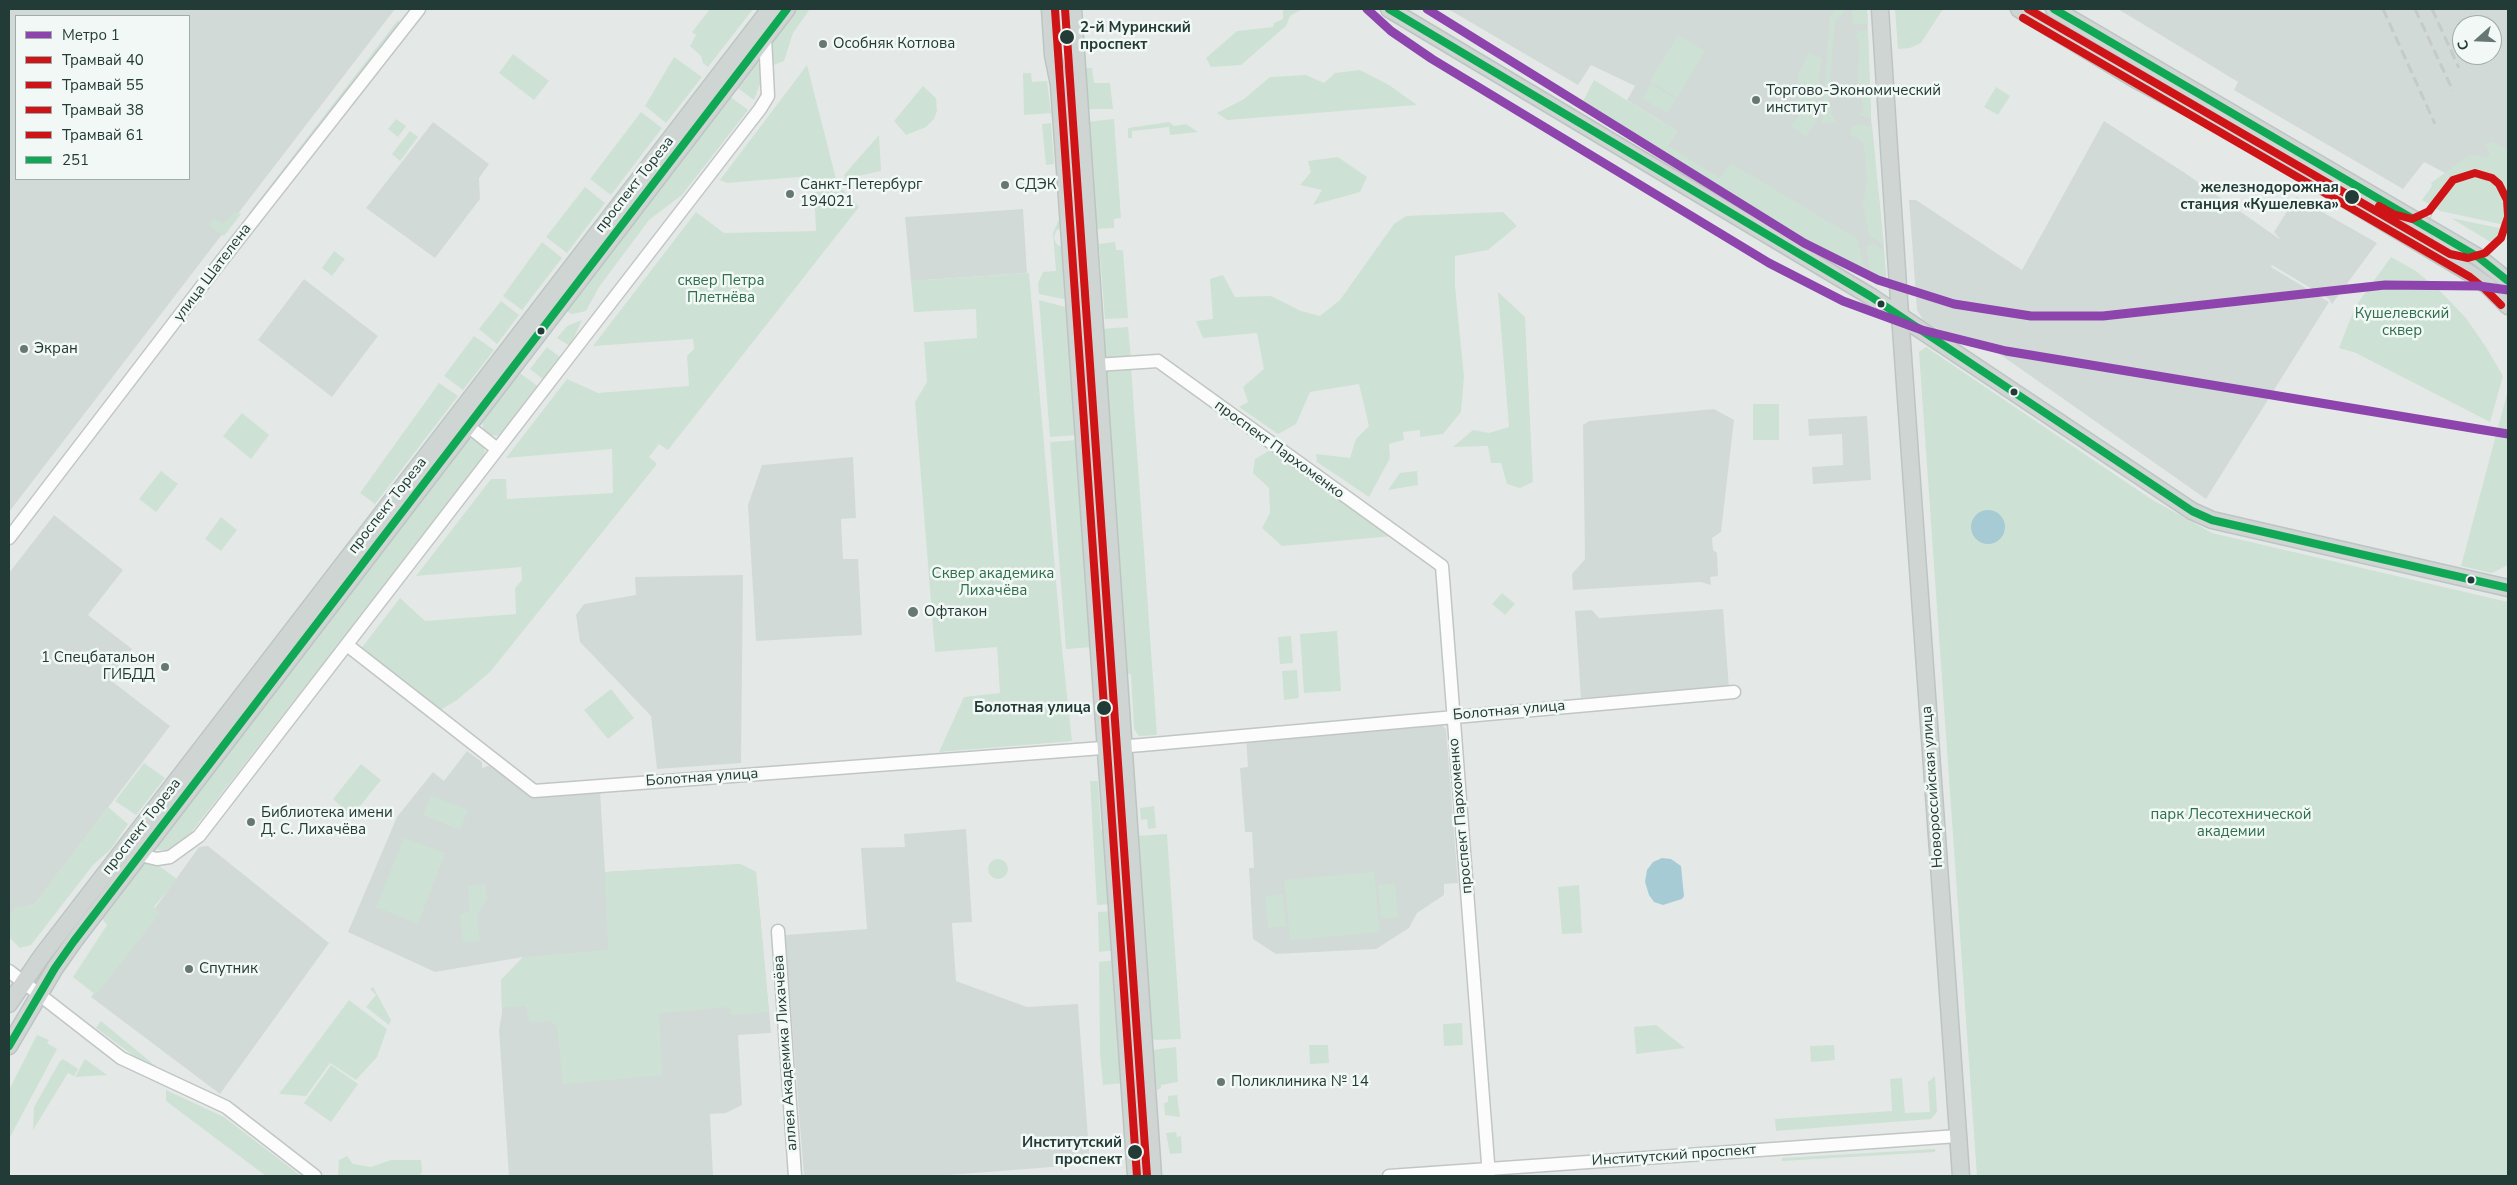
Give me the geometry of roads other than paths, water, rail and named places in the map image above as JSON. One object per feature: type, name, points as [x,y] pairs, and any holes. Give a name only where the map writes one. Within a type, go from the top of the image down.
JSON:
[{"type":"main road","name":"проспект Тореза","points":[[9,1004],[22,982],[770,9]]},
{"type":"main road","name":"проспект Тореза","points":[[9,1046],[74,940],[787,9]]},
{"type":"main road","points":[[1050,9],[1061,118],[1136,1176]]},
{"type":"main road","points":[[1073,9],[1122,746],[1153,1176]]},
{"type":"main road","points":[[1389,9],[1870,296],[2175,502],[2212,520],[2508,588]]},
{"type":"main road","name":"Новороссийская улица","points":[[1880,9],[1961,1176]]},
{"type":"main road","points":[[2019,9],[2135,79],[2231,131],[2468,272],[2488,286],[2508,306]]},
{"type":"main road","points":[[2054,9],[2478,256],[2508,280]]},
{"type":"street","name":"улица Шателена","points":[[9,538],[212,273],[339,114],[419,9]]},
{"type":"street","points":[[140,855],[157,859],[170,857],[199,836],[760,109],[768,96],[765,38]]},
{"type":"street","name":"проспект Пархоменко","points":[[1096,365],[1158,361],[1442,566],[1452,715],[1489,1173]]},
{"type":"street","points":[[468,426],[497,450]]},
{"type":"street","name":"Болотная улица","points":[[347,645],[534,791],[1105,748],[1452,715],[1734,692]]},
{"type":"street","name":"аллея Академика Лихачёва","points":[[778,931],[795,1176]]},
{"type":"street","points":[[9,971],[121,1058],[226,1107],[315,1176]]},
{"type":"street","name":"Институтский проспект","points":[[1390,1176],[1489,1173],[1958,1136]]},
{"type":"water","points":[[1988,510],[1995,511],[2000,515],[2004,520],[2004,534],[2000,539],[1995,543],[1988,544],[1981,543],[1976,539],[1972,534],[1971,527],[1972,520],[1976,515],[1981,511]]},
{"type":"water","points":[[1662,858],[1671,859],[1681,866],[1684,896],[1682,899],[1663,905],[1654,902],[1649,895],[1645,882],[1647,870],[1653,862]]},
{"type":"tram line","name":"40","points":[[1065,9],[1147,1176]]},
{"type":"tram line","name":"38","points":[[2028,9],[2450,254],[2468,258],[2485,253],[2501,238],[2508,217]]},
{"type":"tram line","name":"55","points":[[1055,10],[1137,1176]]},
{"type":"tram line","name":"61","points":[[2023,18],[2470,277],[2501,305]]},
{"type":"tram line","name":"38","points":[[2379,206],[2393,214],[2412,219],[2429,211],[2453,180],[2475,173],[2492,178],[2499,184],[2507,200],[2508,215]]},
{"type":"tram line","points":[[2435,205],[2429,222],[2430,233],[2435,243],[2445,251]]},
{"type":"railway","points":[[2383,9],[2435,124]]},
{"type":"railway","points":[[2415,9],[2453,91]]},
{"type":"railway","points":[[2432,9],[2459,68]]},
{"type":"metro line","name":"1","points":[[1367,9],[1391,31],[1432,59],[1769,263],[1843,301],[1922,330],[2006,351],[2508,434]]},
{"type":"metro line","name":"1","points":[[1427,9],[1804,243],[1878,280],[1954,304],[2031,316],[2103,316],[2385,285],[2479,286],[2508,290]]},
{"type":"place","name":"2-й Муринский проспект","points":[[1067,37]]},
{"type":"place","name":"Особняк Котлова","points":[[823,44]]},
{"type":"place","name":"Торгово-Экономический институт","points":[[1756,100]]},
{"type":"place","name":"СДЭК","points":[[1005,185]]},
{"type":"place","name":"Санкт-Петербург 194021","points":[[790,194]]},
{"type":"place","name":"железнодорожная станция «Кушелевка»","points":[[2352,197]]},
{"type":"place","name":"Экран","points":[[24,349]]},
{"type":"place","name":"Офтакон","points":[[913,612]]},
{"type":"place","name":"1 Спецбатальон ГИБДД","points":[[165,667]]},
{"type":"place","name":"Болотная улица","points":[[1104,708]]},
{"type":"place","name":"Библиотека имени Д. С. Лихачёва","points":[[251,822]]},
{"type":"place","name":"Спутник","points":[[189,969]]},
{"type":"place","name":"Поликлиника № 14","points":[[1221,1082]]},
{"type":"place","name":"Институтский проспект","points":[[1135,1152]]},
{"type":"park label","name":"сквер Петра Плетнёва","points":[[721,290]]},
{"type":"park label","name":"Кушелевский сквер","points":[[2402,322]]},
{"type":"park label","name":"Сквер академика Лихачёва","points":[[993,582]]},
{"type":"park label","name":"парк Лесотехнической академии","points":[[2231,824]]}]
